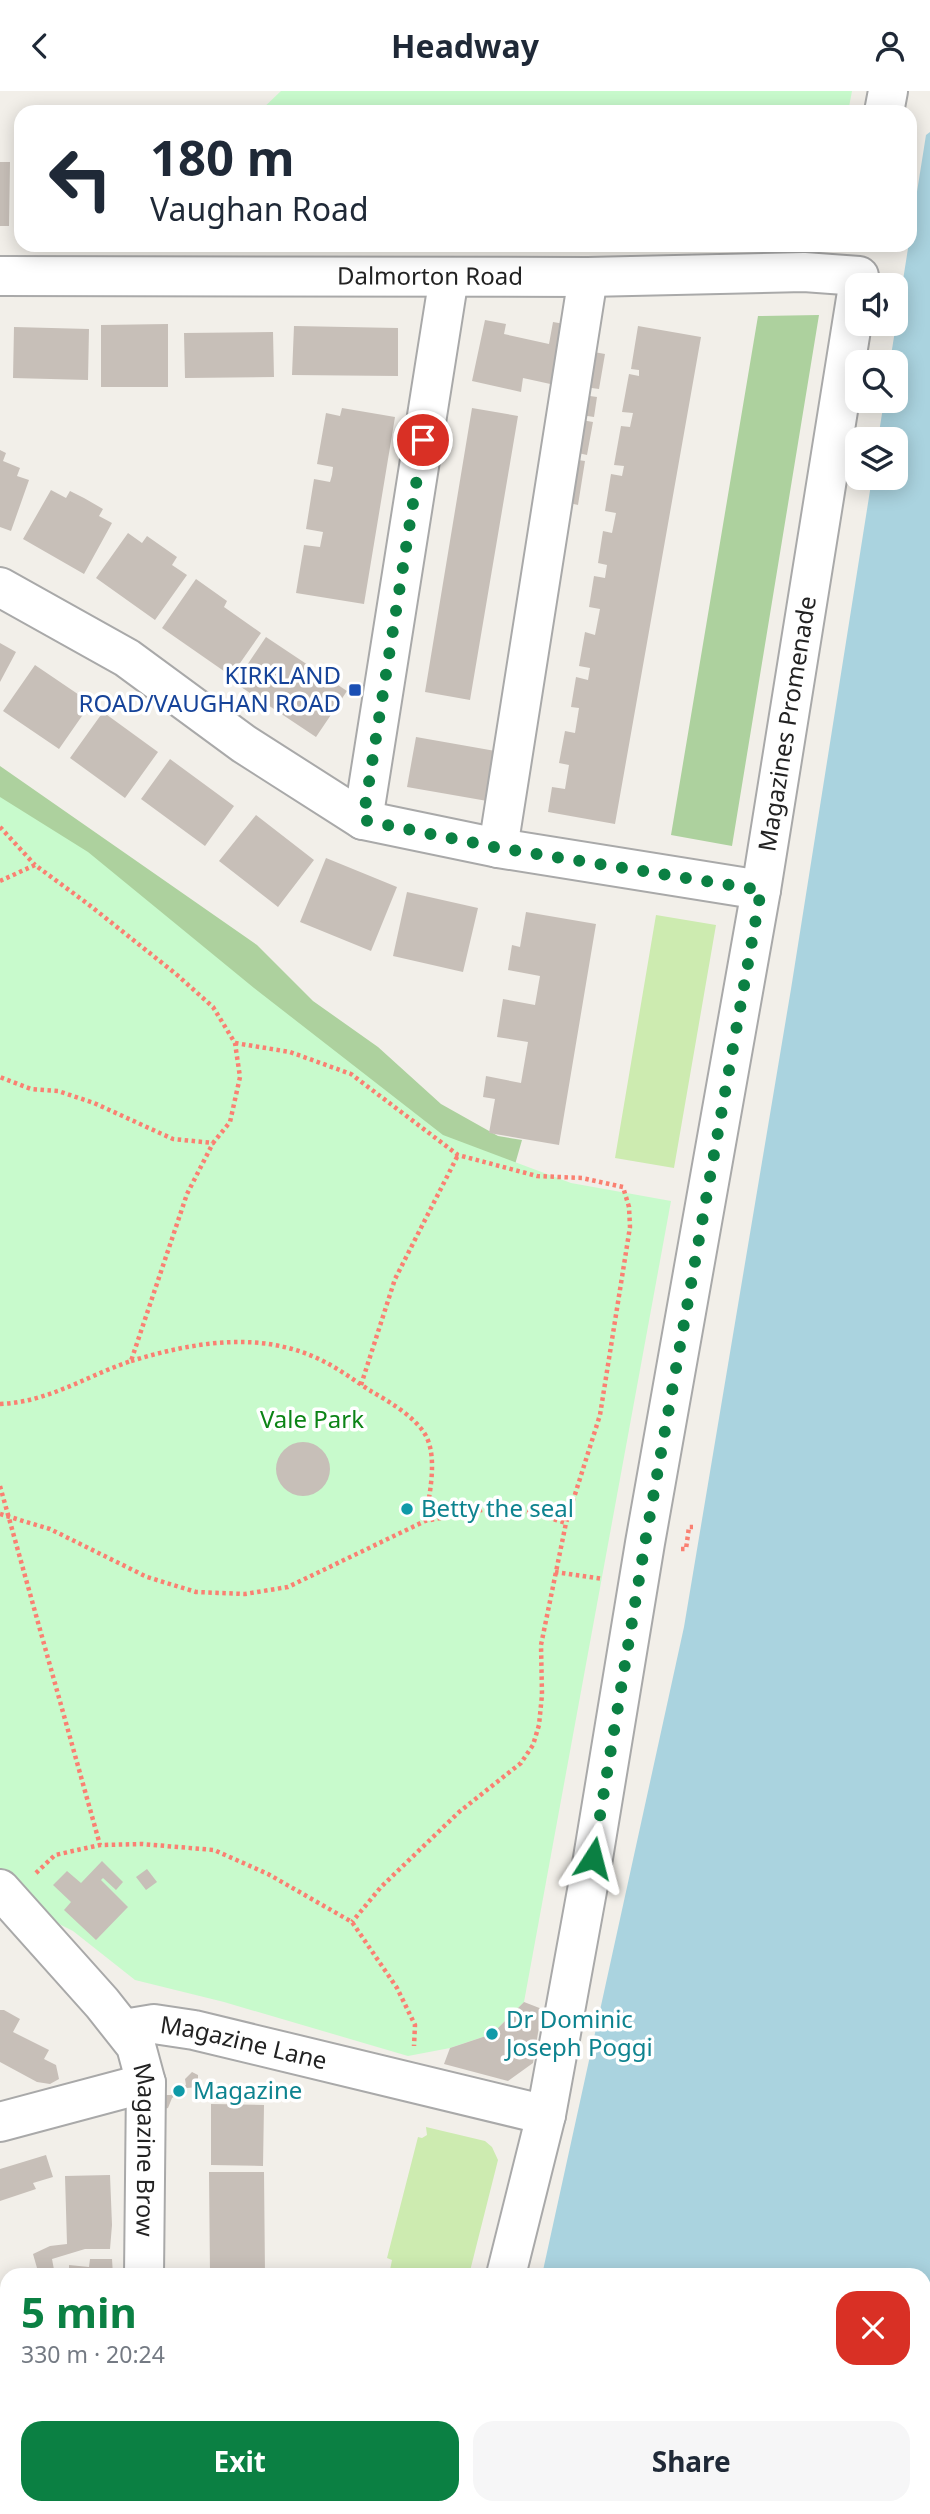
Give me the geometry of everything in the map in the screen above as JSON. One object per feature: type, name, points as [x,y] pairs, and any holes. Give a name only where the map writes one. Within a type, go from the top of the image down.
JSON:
[{"type":"street","name":"Dalmorton Road","points":[[0,275],[588,277],[860,273]]},
{"type":"street","points":[[363,820],[449,277]]},
{"type":"street","points":[[499,848],[588,277]]},
{"type":"street","name":"Magazines Promenade","points":[[508,2268],[546,2115],[593,1858],[761,890],[850,336]]},
{"type":"street","points":[[0,587],[127,658],[244,744],[363,820],[499,848],[761,890]]},
{"type":"street","name":"Magazine Lane","points":[[4,1894],[124,2029],[154,2024],[194,2030],[546,2115]]},
{"type":"street","name":"Magazine Brow","points":[[124,2029],[136,2046],[146,2083],[144,2268]]},
{"type":"street","points":[[0,2122],[146,2083]]},
{"type":"path","points":[[0,827],[35,865],[176,974],[213,1007],[235,1043],[240,1077],[230,1122],[212,1143],[187,1194],[131,1361]]},
{"type":"path","points":[[0,881],[35,865]]},
{"type":"path","points":[[235,1043],[290,1052],[351,1074],[458,1155],[537,1176],[582,1178],[623,1187],[629,1207],[630,1227],[600,1415],[566,1523],[541,1646],[542,1695],[539,1725],[533,1745],[521,1763],[459,1812],[381,1887],[352,1922]]},
{"type":"path","points":[[0,1077],[31,1089],[58,1091],[94,1103],[173,1139],[212,1143]]},
{"type":"path","points":[[361,1385],[395,1279],[458,1155]]},
{"type":"path","points":[[0,1404],[61,1392],[131,1361],[168,1349],[214,1342],[255,1342],[290,1348],[323,1361],[402,1410],[426,1437],[433,1472],[425,1521]]},
{"type":"path","points":[[0,1486],[3,1514],[100,1845]]},
{"type":"path","points":[[3,1514],[50,1529],[147,1577],[196,1593],[245,1594],[288,1587],[425,1521],[492,1508],[519,1509],[566,1523]]},
{"type":"path","points":[[686,1547],[690,1527],[693,1527]]},
{"type":"path","points":[[555,1572],[639,1584]]},
{"type":"path","points":[[4,1894],[55,1855],[100,1845],[142,1844],[214,1850],[268,1874],[352,1922],[397,1988],[415,2025],[413,2082]]},
{"type":"green space","points":[[281,91],[852,91],[849,105],[266,105]]},
{"type":"green space","points":[[819,315],[732,846],[671,835],[758,316]]},
{"type":"green space","points":[[0,766],[257,945],[313,1001],[378,1047],[441,1104],[498,1136],[522,1140],[510,1182],[0,833]]},
{"type":"green space","name":"Vale Park","points":[[0,797],[88,852],[254,988],[443,1135],[571,1183],[671,1201],[524,2002],[492,2034],[450,2048],[408,2056],[224,2002],[135,1980],[73,1931],[9,1899],[0,1887]]},
{"type":"green space","points":[[656,915],[716,925],[674,1168],[615,1158]]},
{"type":"green space","points":[[426,2127],[485,2141],[492,2147],[498,2160],[471,2268],[390,2268],[392,2260],[387,2258],[418,2137],[427,2135]]},
{"type":"water","points":[[930,132],[930,2268],[544,2268],[684,1627],[791,989],[870,490],[908,490],[908,427],[880,427],[882,413],[908,413],[908,350],[892,350],[894,336],[908,336],[908,273],[904,273],[907,252],[917,252],[917,192],[926,135]]},
{"type":"building","points":[[0,162],[10,162],[9,226],[0,226]]},
{"type":"building","points":[[485,320],[506,324],[504,334],[549,344],[553,322],[576,326],[564,387],[523,378],[521,392],[472,381]]},
{"type":"building","points":[[168,324],[168,387],[101,387],[101,325]]},
{"type":"building","points":[[294,326],[398,328],[398,376],[292,375]]},
{"type":"building","points":[[638,326],[701,337],[615,824],[548,812],[552,787],[565,789],[569,765],[559,763],[565,731],[575,733],[579,708],[571,707],[576,677],[588,680],[590,668],[579,666],[585,632],[595,635],[600,609],[589,607],[594,576],[605,578],[607,565],[598,563],[603,531],[612,533],[616,513],[605,511],[611,474],[622,476],[624,466],[614,465],[621,426],[630,427],[633,413],[622,412],[629,374],[639,376],[639,370],[631,369]]},
{"type":"building","points":[[14,327],[89,329],[88,380],[13,378]]},
{"type":"building","points":[[273,332],[274,377],[185,378],[184,333]]},
{"type":"building","points":[[583,350],[605,354],[599,389],[577,386]]},
{"type":"building","points":[[576,394],[597,397],[594,417],[574,414]]},
{"type":"building","points":[[342,408],[395,417],[364,604],[296,593],[304,545],[320,547],[323,532],[306,529],[314,479],[330,482],[332,475],[333,467],[317,464],[326,413],[340,416]]},
{"type":"building","points":[[472,408],[518,416],[470,700],[425,692]]},
{"type":"building","points":[[570,418],[593,422],[587,455],[565,450]]},
{"type":"building","points":[[0,450],[6,453],[3,461],[20,468],[17,476],[29,480],[11,531],[0,527]]},
{"type":"building","points":[[564,458],[585,461],[578,505],[556,500]]},
{"type":"building","points":[[51,490],[66,498],[70,491],[84,498],[103,509],[99,516],[112,523],[84,574],[23,539]]},
{"type":"building","points":[[128,533],[142,543],[147,536],[177,557],[172,565],[187,575],[155,620],[96,578]]},
{"type":"building","points":[[196,579],[227,601],[224,607],[261,633],[231,676],[162,628]]},
{"type":"building","points":[[266,637],[347,691],[316,737],[235,683]]},
{"type":"building","points":[[0,643],[16,652],[0,682]]},
{"type":"building","points":[[35,665],[91,703],[59,749],[3,711]]},
{"type":"building","points":[[103,712],[158,752],[125,798],[70,758]]},
{"type":"building","points":[[416,737],[501,752],[493,802],[407,787]]},
{"type":"building","points":[[170,759],[234,806],[205,846],[141,799]]},
{"type":"building","points":[[256,815],[314,860],[278,907],[219,861]]},
{"type":"building","points":[[326,858],[397,887],[371,951],[300,922]]},
{"type":"building","points":[[407,892],[478,908],[463,972],[393,956]]},
{"type":"building","points":[[526,912],[596,924],[559,1145],[489,1133],[495,1099],[483,1097],[486,1076],[521,1083],[528,1042],[497,1037],[503,999],[535,1005],[540,976],[508,970],[512,945],[520,947]]},
{"type":"building","points":[[303,1442],[322,1450],[330,1469],[322,1488],[303,1496],[284,1488],[276,1469],[284,1450]]},
{"type":"building","points":[[102,1861],[123,1882],[116,1890],[103,1878],[101,1880],[128,1907],[96,1940],[64,1910],[71,1902],[53,1885],[67,1871],[81,1883]]},
{"type":"building","points":[[147,1869],[157,1882],[146,1890],[136,1877]]},
{"type":"building","points":[[524,2002],[542,2009],[533,2063],[508,2081],[444,2064],[450,2048],[492,2034]]},
{"type":"building","points":[[0,2010],[20,2019],[13,2032],[49,2050],[44,2059],[56,2065],[59,2079],[50,2084],[37,2082],[0,2062]]},
{"type":"building","name":"Magazine","points":[[192,2072],[198,2075],[198,2087],[187,2088],[172,2098],[168,2108],[164,2109],[162,2095],[171,2095],[186,2085],[185,2079]]},
{"type":"building","points":[[211,2104],[264,2105],[263,2166],[211,2165]]},
{"type":"building","points":[[46,2155],[53,2177],[33,2183],[36,2189],[0,2201],[0,2169]]},
{"type":"building","points":[[209,2172],[264,2172],[265,2268],[210,2268]]},
{"type":"building","points":[[110,2175],[110,2249],[85,2249],[52,2259],[54,2268],[37,2268],[33,2254],[50,2246],[67,2244],[65,2176]]},
{"type":"building","points":[[90,2259],[112,2259],[113,2268],[69,2268],[69,2265],[89,2267]]},
{"type":"place","name":"KIRKLAND ROAD/VAUGHAN ROAD","points":[[355,690]]},
{"type":"place","name":"Betty the seal","points":[[407,1509]]},
{"type":"place","name":"Dr Dominic Joseph Poggi","points":[[492,2034]]},
{"type":"place","name":"Magazine","points":[[179,2091]]},
{"type":"route","points":[[423,440],[363,820],[499,848],[761,890],[645,1543],[593,1858]]}]
